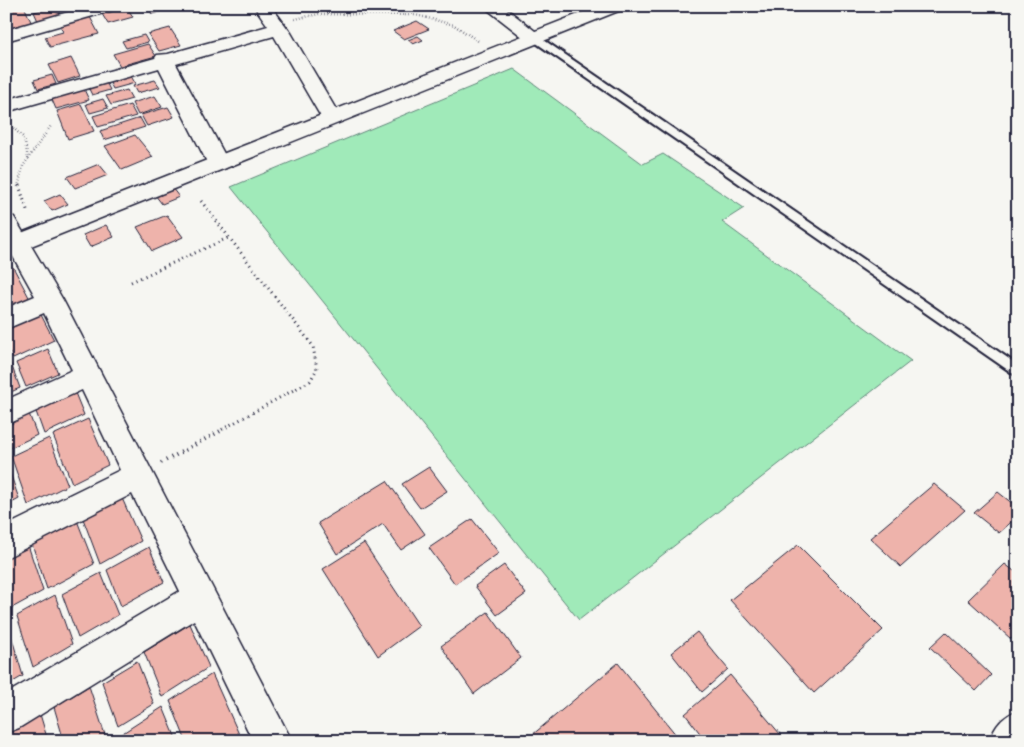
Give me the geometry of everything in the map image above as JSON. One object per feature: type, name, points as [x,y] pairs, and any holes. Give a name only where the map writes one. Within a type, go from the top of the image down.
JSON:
[{"type":"street","points":[[6,36],[108,6]]},
{"type":"street","points":[[262,6],[277,26],[332,118]]},
{"type":"street","points":[[491,6],[535,38]]},
{"type":"street","points":[[274,741],[50,300],[16,238],[218,163],[615,6]]},
{"type":"street","points":[[6,106],[277,26]]},
{"type":"street","points":[[164,60],[218,163]]},
{"type":"street","points":[[6,318],[50,300]]},
{"type":"street","points":[[6,413],[88,375]]},
{"type":"street","points":[[6,544],[139,475]]},
{"type":"street","points":[[6,715],[201,597]]},
{"type":"street","points":[[1008,741],[1018,729]]},
{"type":"lane","points":[[535,38],[1018,372]]},
{"type":"path","points":[[277,26],[319,14],[348,16],[416,15],[454,25],[497,53]]},
{"type":"path","points":[[6,123],[24,138],[28,159]]},
{"type":"path","points":[[16,238],[33,226],[18,188],[23,166],[51,126]]},
{"type":"path","points":[[139,475],[310,382],[317,369],[313,346],[201,200]]},
{"type":"path","points":[[131,282],[230,237]]},
{"type":"green space","points":[[514,69],[643,164],[663,154],[744,208],[722,222],[911,361],[579,620],[231,187]]},
{"type":"building","points":[[24,6],[32,24],[6,31],[6,10]]},
{"type":"building","points":[[56,6],[61,15],[38,21],[34,12]]},
{"type":"building","points":[[147,6],[181,6],[152,14]]},
{"type":"building","points":[[127,7],[133,17],[108,24],[102,14]]},
{"type":"building","points":[[90,17],[99,34],[50,47],[45,37],[63,32],[60,25]]},
{"type":"building","points":[[417,21],[429,29],[404,39],[393,31]]},
{"type":"building","points":[[170,28],[181,45],[159,51],[148,34]]},
{"type":"building","points":[[144,35],[148,42],[126,48],[122,41]]},
{"type":"building","points":[[418,36],[423,40],[413,44],[408,40]]},
{"type":"building","points":[[148,44],[156,56],[120,66],[113,54]]},
{"type":"building","points":[[71,58],[80,76],[58,83],[49,65]]},
{"type":"building","points":[[128,71],[135,83],[113,89],[107,77]]},
{"type":"building","points":[[52,75],[56,84],[38,89],[34,80]]},
{"type":"building","points":[[104,78],[110,90],[92,95],[86,83]]},
{"type":"building","points":[[155,80],[160,87],[137,93],[133,86]]},
{"type":"building","points":[[82,85],[89,100],[56,109],[50,95]]},
{"type":"building","points":[[127,90],[132,99],[111,105],[106,96]]},
{"type":"building","points":[[155,96],[162,107],[138,115],[132,103]]},
{"type":"building","points":[[103,99],[108,108],[90,113],[86,104]]},
{"type":"building","points":[[81,104],[94,131],[68,139],[57,111]]},
{"type":"building","points":[[130,105],[136,116],[98,127],[93,116]]},
{"type":"building","points":[[168,107],[174,117],[147,126],[141,115]]},
{"type":"building","points":[[140,118],[145,127],[104,140],[100,131]]},
{"type":"building","points":[[135,135],[153,157],[122,170],[105,146]]},
{"type":"building","points":[[99,164],[108,175],[75,188],[67,177]]},
{"type":"building","points":[[172,188],[179,197],[162,204],[155,195]]},
{"type":"building","points":[[60,194],[68,204],[52,211],[44,201]]},
{"type":"building","points":[[167,215],[183,237],[152,251],[137,227]]},
{"type":"building","points":[[106,225],[114,237],[90,247],[83,235]]},
{"type":"building","points":[[13,267],[31,301],[6,311],[6,269]]},
{"type":"building","points":[[39,311],[54,340],[13,359],[6,345],[6,325]]},
{"type":"building","points":[[48,349],[58,373],[26,387],[16,363]]},
{"type":"building","points":[[11,364],[20,388],[6,394],[6,367]]},
{"type":"building","points":[[73,388],[84,415],[44,434],[34,406]]},
{"type":"building","points":[[28,411],[37,435],[6,450],[6,421]]},
{"type":"building","points":[[88,419],[108,465],[72,483],[53,435]]},
{"type":"building","points":[[49,438],[68,485],[28,505],[11,456]]},
{"type":"building","points":[[6,461],[19,499],[6,506]]},
{"type":"building","points":[[429,467],[447,491],[420,508],[402,484]]},
{"type":"building","points":[[387,481],[425,534],[401,550],[383,524],[337,554],[318,523]]},
{"type":"building","points":[[934,484],[965,510],[901,567],[870,538]]},
{"type":"building","points":[[998,492],[1018,508],[1018,516],[999,533],[974,513]]},
{"type":"building","points":[[121,496],[141,541],[100,564],[82,516]]},
{"type":"building","points":[[76,518],[94,564],[47,589],[31,541]]},
{"type":"building","points":[[472,519],[499,553],[455,584],[429,548]]},
{"type":"building","points":[[27,542],[43,591],[8,610],[6,603],[6,553]]},
{"type":"building","points":[[364,543],[419,626],[378,656],[323,569]]},
{"type":"building","points":[[798,545],[883,630],[814,693],[730,600]]},
{"type":"building","points":[[149,547],[164,582],[121,606],[107,570]]},
{"type":"building","points":[[1005,564],[1018,574],[1018,632],[1011,639],[968,600]]},
{"type":"building","points":[[504,565],[526,594],[497,615],[475,586]]},
{"type":"building","points":[[101,573],[118,615],[78,638],[62,594]]},
{"type":"building","points":[[55,595],[72,644],[33,667],[17,616]]},
{"type":"building","points":[[488,612],[521,658],[474,694],[441,646]]},
{"type":"building","points":[[190,624],[209,667],[162,697],[144,652]]},
{"type":"building","points":[[8,625],[23,676],[6,686],[6,626]]},
{"type":"building","points":[[697,632],[728,669],[702,692],[671,653]]},
{"type":"building","points":[[946,632],[991,675],[976,691],[930,647]]},
{"type":"building","points":[[137,661],[154,704],[118,726],[102,682]]},
{"type":"building","points":[[618,663],[681,741],[525,741]]},
{"type":"building","points":[[212,674],[242,741],[186,741],[170,701]]},
{"type":"building","points":[[730,675],[786,741],[706,741],[685,714]]},
{"type":"building","points":[[89,686],[107,741],[64,741],[54,707]]},
{"type":"building","points":[[37,704],[48,741],[6,741],[6,722]]},
{"type":"building","points":[[163,707],[177,741],[116,741],[115,738]]}]
